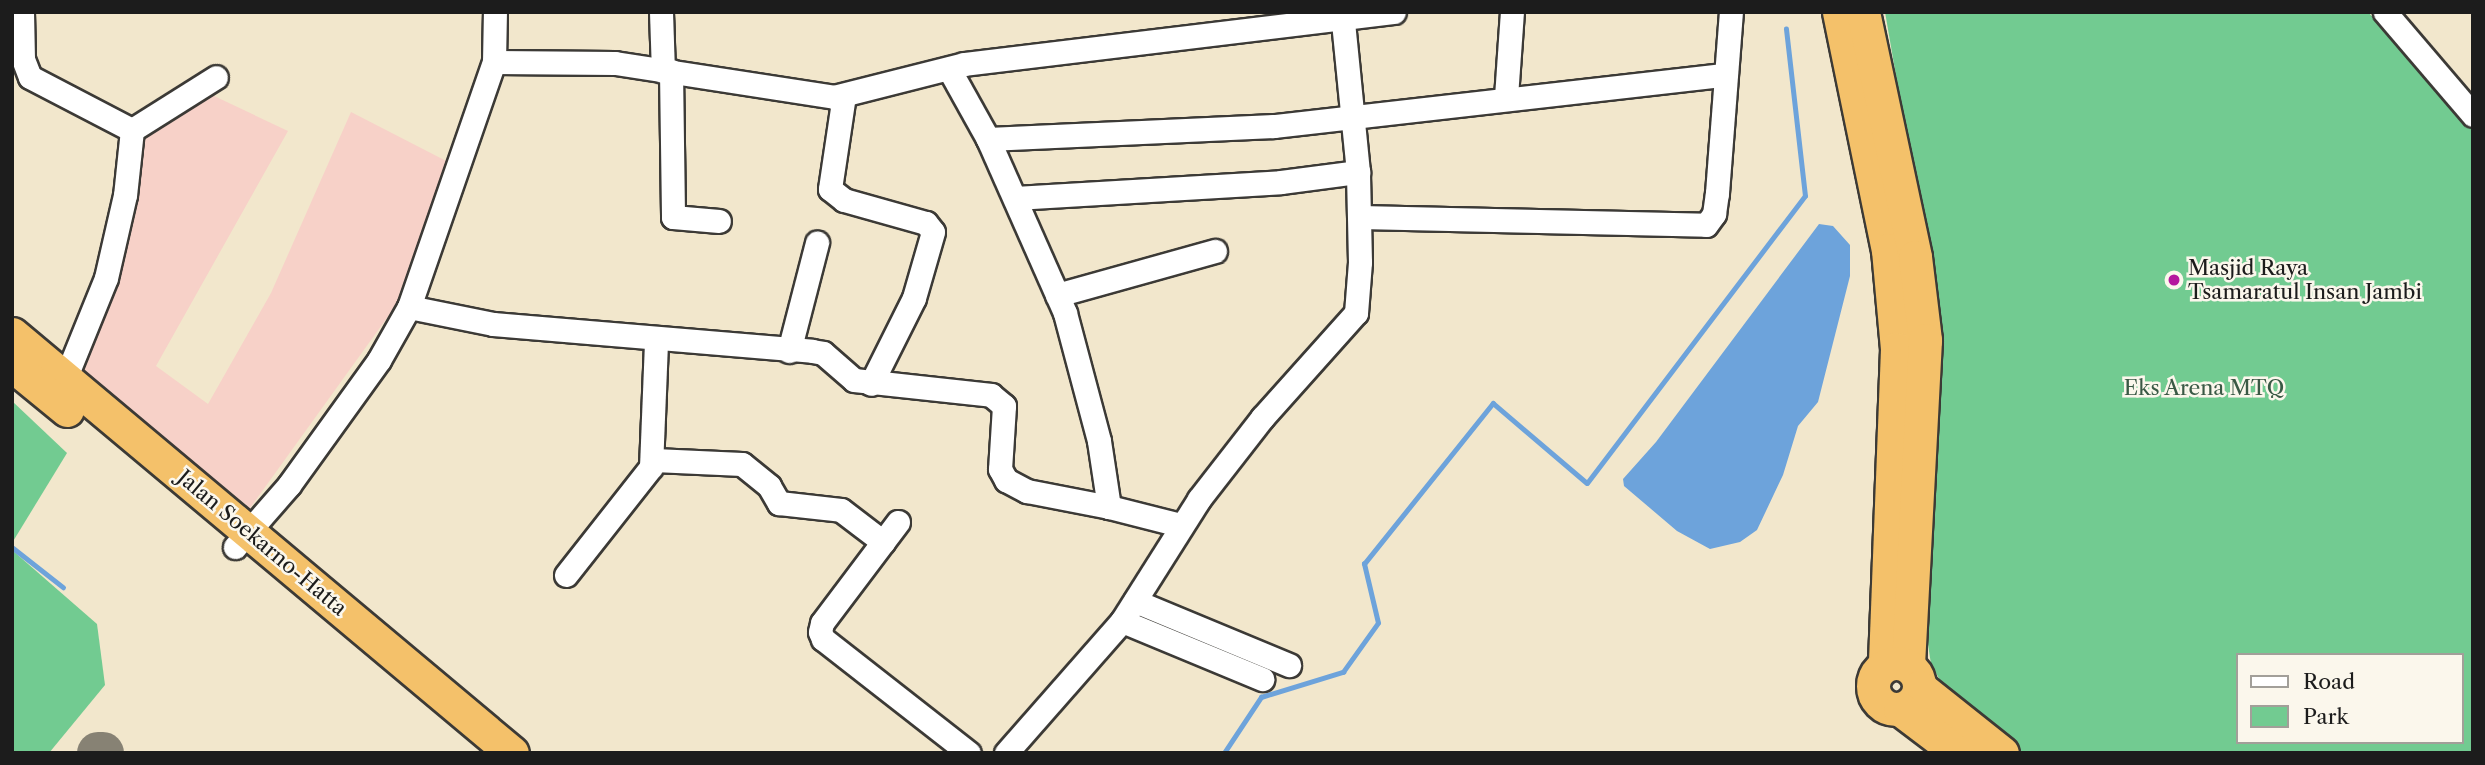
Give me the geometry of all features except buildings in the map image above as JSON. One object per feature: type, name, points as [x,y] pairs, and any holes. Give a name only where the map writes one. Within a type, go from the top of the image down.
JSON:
[{"type":"highway","points":[[1839,12],[1888,250],[1897,349],[1903,682],[1958,753]]},
{"type":"highway","points":[[1863,12],[1915,257],[1925,340],[1903,682]]},
{"type":"highway","name":"Jalan Soekarno-Hatta","points":[[12,334],[477,753]]},
{"type":"highway","name":"Jalan Soekarno-Hatta","points":[[12,365],[242,539],[512,753]]},
{"type":"highway","points":[[1903,682],[2002,753]]},
{"type":"street","points":[[22,12],[23,59],[30,77],[132,130]]},
{"type":"street","points":[[242,539],[289,485],[379,360],[409,307],[494,62],[495,12]]},
{"type":"street","points":[[661,12],[667,71],[673,217],[719,221]]},
{"type":"street","points":[[494,62],[559,59],[667,71],[814,96],[844,95],[949,69],[1342,15],[1394,12]]},
{"type":"street","points":[[1506,97],[1512,12]]},
{"type":"street","points":[[1360,216],[1706,225],[1714,214],[1717,193],[1731,12]]},
{"type":"street","points":[[2385,12],[2435,76],[2473,115]]},
{"type":"street","points":[[1006,753],[1122,621],[1180,525],[1262,418],[1356,313],[1360,216],[1358,172],[1342,15]]},
{"type":"street","points":[[949,69],[988,139],[1057,295],[1099,442],[1109,507]]},
{"type":"street","points":[[988,139],[1274,126],[1506,97],[1725,75]]},
{"type":"street","points":[[132,130],[216,77]]},
{"type":"street","points":[[844,95],[830,189],[844,200],[933,228],[914,298],[871,384]]},
{"type":"street","points":[[65,379],[106,278],[125,195],[132,130]]},
{"type":"street","points":[[1015,198],[1281,182],[1358,172]]},
{"type":"street","points":[[789,351],[817,243]]},
{"type":"street","points":[[1057,295],[1215,251]]},
{"type":"street","points":[[409,307],[494,324],[656,341],[823,353],[844,375],[871,384],[998,397],[1004,405],[1000,469],[1006,480],[1027,491],[1109,507],[1180,525]]},
{"type":"street","points":[[566,575],[653,460],[656,341]]},
{"type":"street","points":[[653,460],[743,464],[769,486],[779,503],[841,510],[883,542]]},
{"type":"street","points":[[898,522],[821,623],[823,639],[969,753]]},
{"type":"street","points":[[1135,601],[1289,665]]},
{"type":"street","points":[[1122,621],[1262,679]]},
{"type":"shaded area","points":[[193,86],[288,131],[156,366],[208,404],[271,293],[351,112],[456,166],[397,304],[250,508],[83,371],[143,137]]},
{"type":"green space","name":"Eks Arena MTQ","points":[[1885,12],[2368,12],[2473,128],[2473,753],[2020,753],[1942,684],[1931,664],[1925,625],[1938,319]]},
{"type":"green space","points":[[12,401],[67,453],[12,543]]},
{"type":"green space","points":[[12,550],[97,624],[105,685],[49,753],[12,753]]},
{"type":"water","points":[[1819,224],[1833,226],[1850,245],[1850,276],[1818,402],[1798,426],[1783,475],[1757,530],[1740,542],[1710,549],[1677,531],[1624,486],[1623,479],[1656,442]]},
{"type":"waterway","points":[[1224,753],[1261,697],[1343,672],[1378,623],[1364,564],[1493,403],[1587,483],[1805,196],[1786,29]]},
{"type":"waterway","points":[[12,547],[63,587]]},
{"type":"taxiway","points":[[98,753],[103,753]]},
{"type":"place","name":"Masjid Raya Tsamaratul Insan Jambi","points":[[2174,280]]}]
